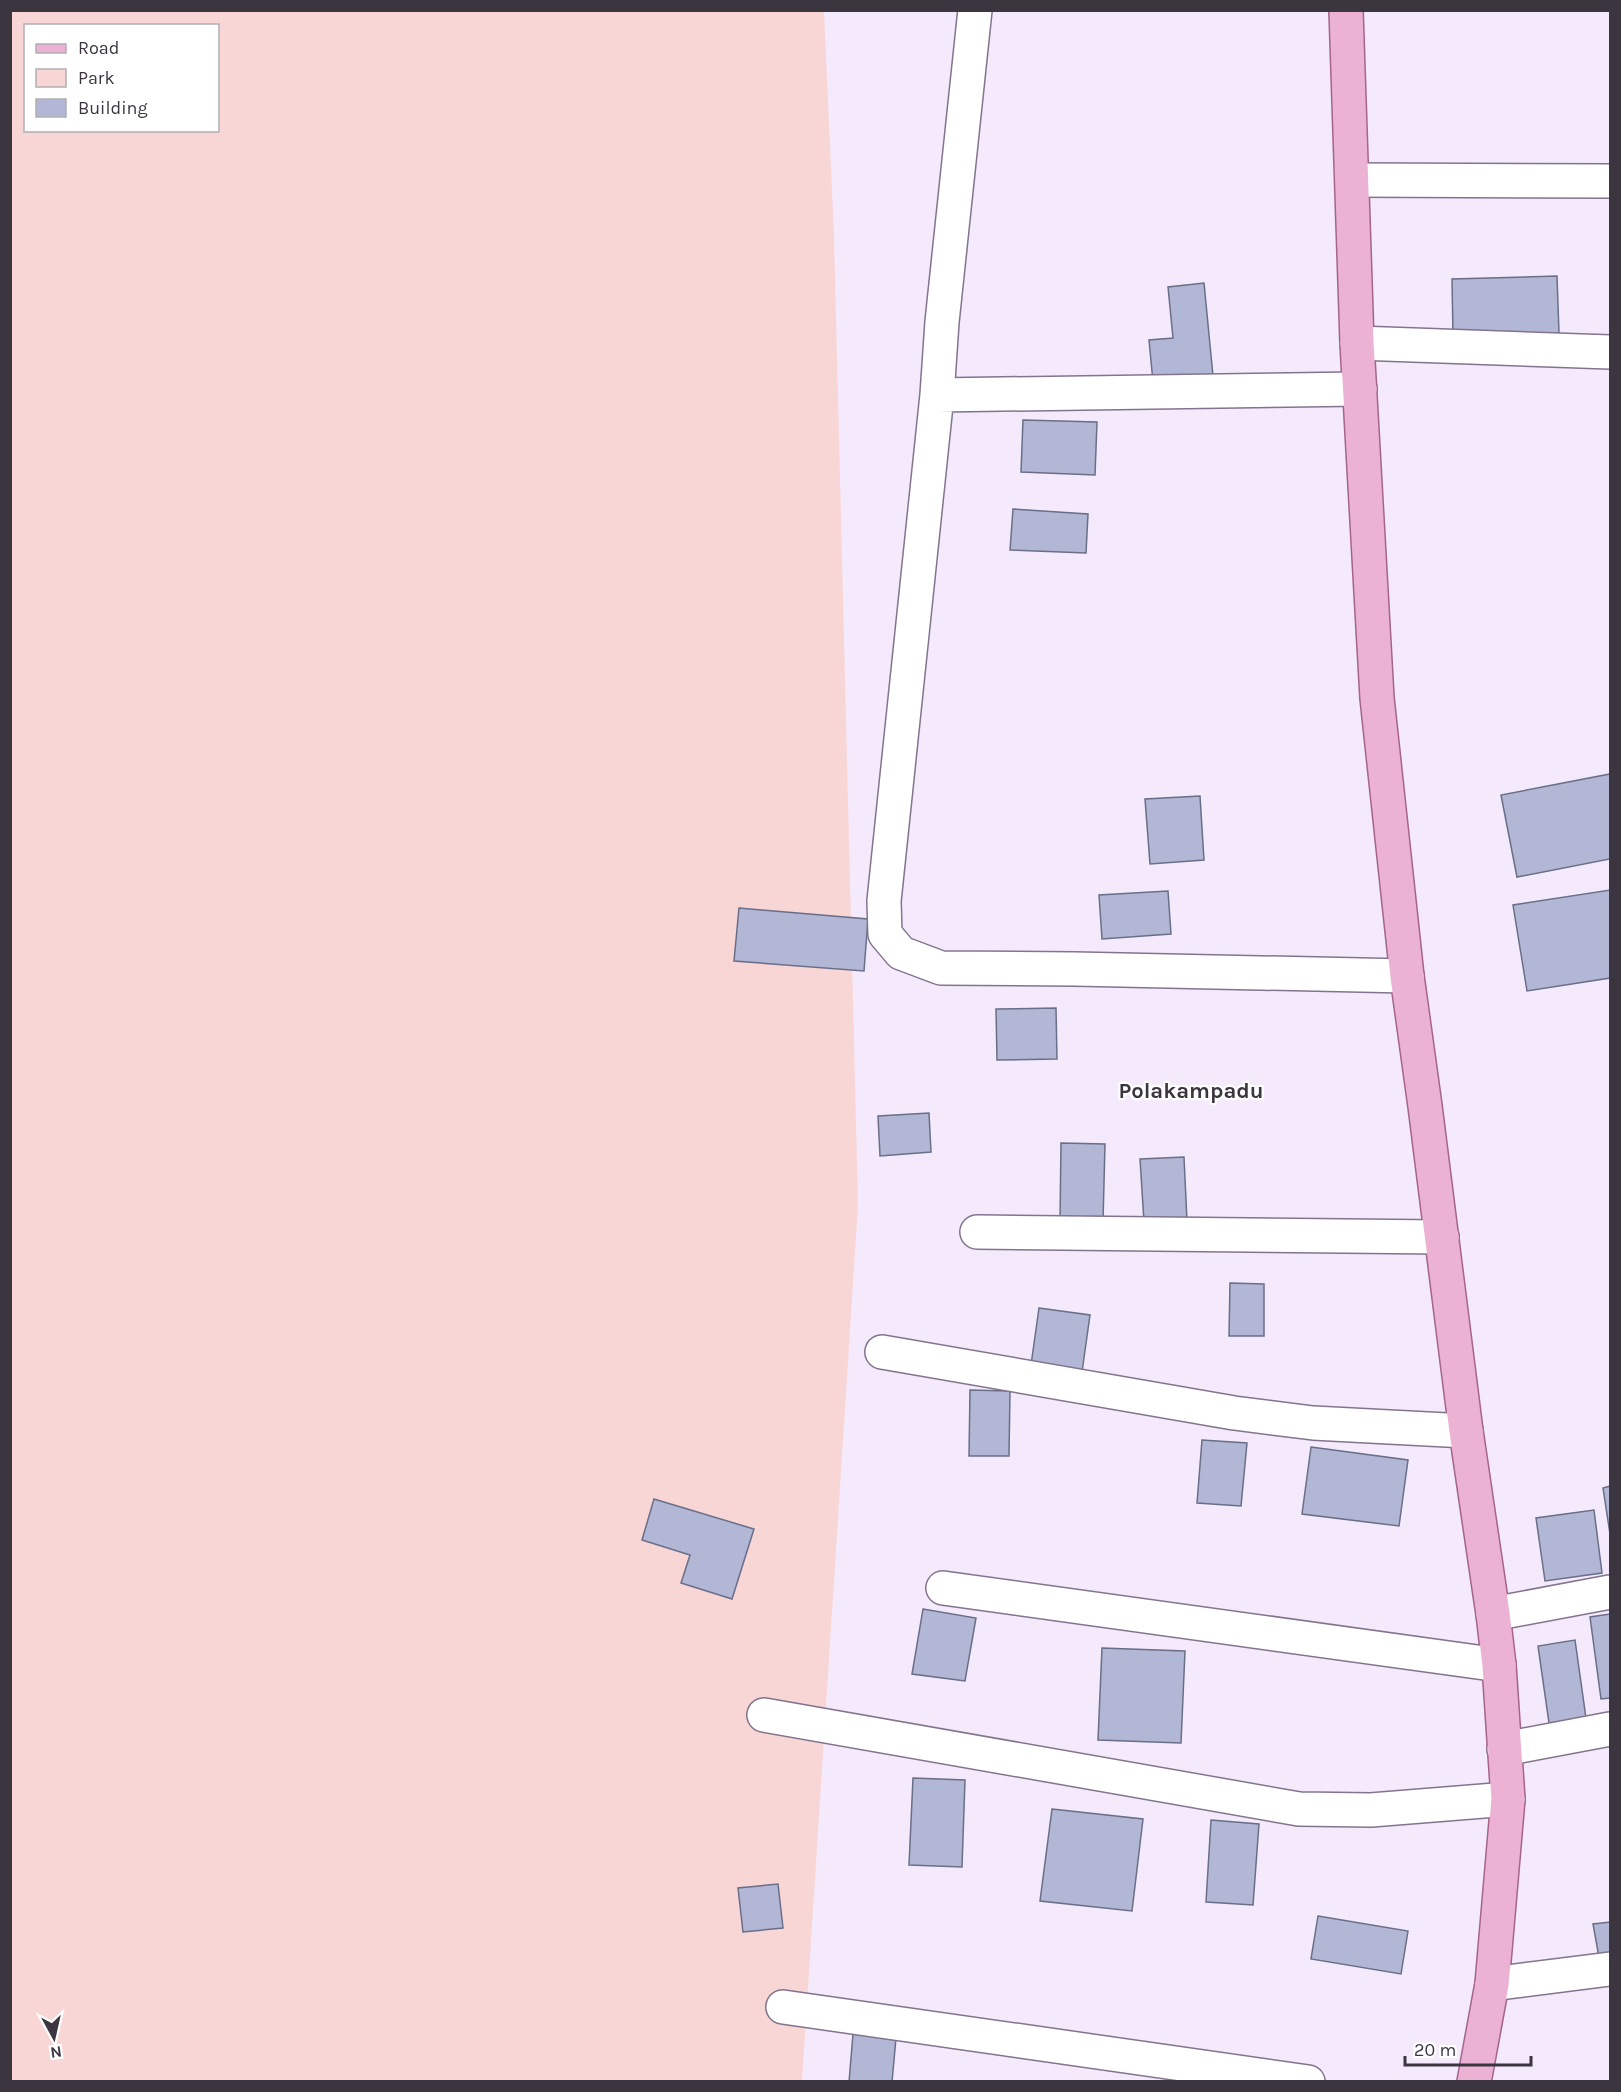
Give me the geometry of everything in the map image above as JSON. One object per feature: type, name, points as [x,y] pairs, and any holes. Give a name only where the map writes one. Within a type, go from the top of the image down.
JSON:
[{"type":"main road","points":[[1346,10],[1357,344],[1377,698],[1407,976],[1466,1431],[1493,1614],[1508,1799],[1492,1984],[1474,2082]]},
{"type":"street","points":[[975,10],[884,901],[885,934],[901,953],[941,968],[1407,976]]},
{"type":"street","points":[[1353,180],[1611,181]]},
{"type":"street","points":[[1357,344],[1611,352]]},
{"type":"street","points":[[937,395],[1360,388]]},
{"type":"street","points":[[977,1232],[1442,1237]]},
{"type":"street","points":[[882,1352],[1234,1413],[1312,1423],[1466,1431]]},
{"type":"street","points":[[943,1588],[1498,1665]]},
{"type":"street","points":[[1493,1614],[1611,1592]]},
{"type":"street","points":[[764,1715],[1299,1809],[1371,1810],[1508,1799]]},
{"type":"street","points":[[1504,1749],[1611,1729]]},
{"type":"street","points":[[1492,1984],[1611,1969]]},
{"type":"street","points":[[783,2007],[1308,2082]]},
{"type":"green space","points":[[11,11],[824,11],[834,236],[858,1205],[802,2081],[11,2082]]},
{"type":"building","points":[[1557,276],[1559,333],[1453,336],[1452,279]]},
{"type":"building","points":[[1204,283],[1213,376],[1153,382],[1149,340],[1173,338],[1168,287]]},
{"type":"building","points":[[1023,420],[1097,422],[1095,475],[1021,472]]},
{"type":"building","points":[[1013,509],[1088,514],[1086,553],[1010,550]]},
{"type":"building","points":[[1610,774],[1610,859],[1517,877],[1501,795]]},
{"type":"building","points":[[1200,796],[1204,860],[1150,864],[1145,799]]},
{"type":"building","points":[[1610,890],[1610,978],[1527,991],[1513,905]]},
{"type":"building","points":[[1168,891],[1171,934],[1102,939],[1099,895]]},
{"type":"building","points":[[739,908],[868,919],[864,971],[734,961]]},
{"type":"building","points":[[1056,1008],[1057,1059],[997,1060],[996,1009]]},
{"type":"building","points":[[929,1113],[931,1152],[880,1156],[878,1116]]},
{"type":"building","points":[[1061,1143],[1105,1144],[1103,1222],[1060,1222]]},
{"type":"building","points":[[1184,1157],[1187,1221],[1144,1222],[1140,1159]]},
{"type":"building","points":[[1230,1283],[1264,1284],[1264,1336],[1229,1336]]},
{"type":"building","points":[[1039,1308],[1090,1315],[1082,1372],[1031,1365]]},
{"type":"building","points":[[970,1390],[1010,1391],[1009,1456],[969,1456]]},
{"type":"building","points":[[1202,1440],[1247,1443],[1241,1506],[1197,1503]]},
{"type":"building","points":[[1311,1447],[1408,1460],[1399,1526],[1302,1514]]},
{"type":"building","points":[[1610,1486],[1610,1534],[1603,1488]]},
{"type":"building","points":[[654,1499],[754,1529],[732,1599],[681,1583],[690,1555],[642,1540]]},
{"type":"building","points":[[1594,1510],[1602,1573],[1545,1581],[1536,1518]]},
{"type":"building","points":[[923,1609],[976,1618],[965,1681],[912,1674]]},
{"type":"building","points":[[1610,1614],[1610,1698],[1601,1699],[1590,1617]]},
{"type":"building","points":[[1575,1640],[1586,1718],[1549,1723],[1538,1646]]},
{"type":"building","points":[[1102,1648],[1185,1651],[1181,1743],[1098,1740]]},
{"type":"building","points":[[913,1778],[965,1780],[962,1867],[909,1865]]},
{"type":"building","points":[[1052,1809],[1143,1819],[1132,1911],[1040,1901]]},
{"type":"building","points":[[1211,1820],[1259,1824],[1253,1905],[1206,1902]]},
{"type":"building","points":[[778,1884],[783,1928],[743,1932],[738,1888]]},
{"type":"building","points":[[1318,1916],[1408,1931],[1401,1974],[1311,1959]]},
{"type":"building","points":[[1610,1922],[1610,1961],[1600,1963],[1593,1924]]},
{"type":"building","points":[[853,2034],[896,2038],[892,2082],[849,2082]]},
{"type":"district","name":"Polakampadu","points":[[1191,1090]]}]
